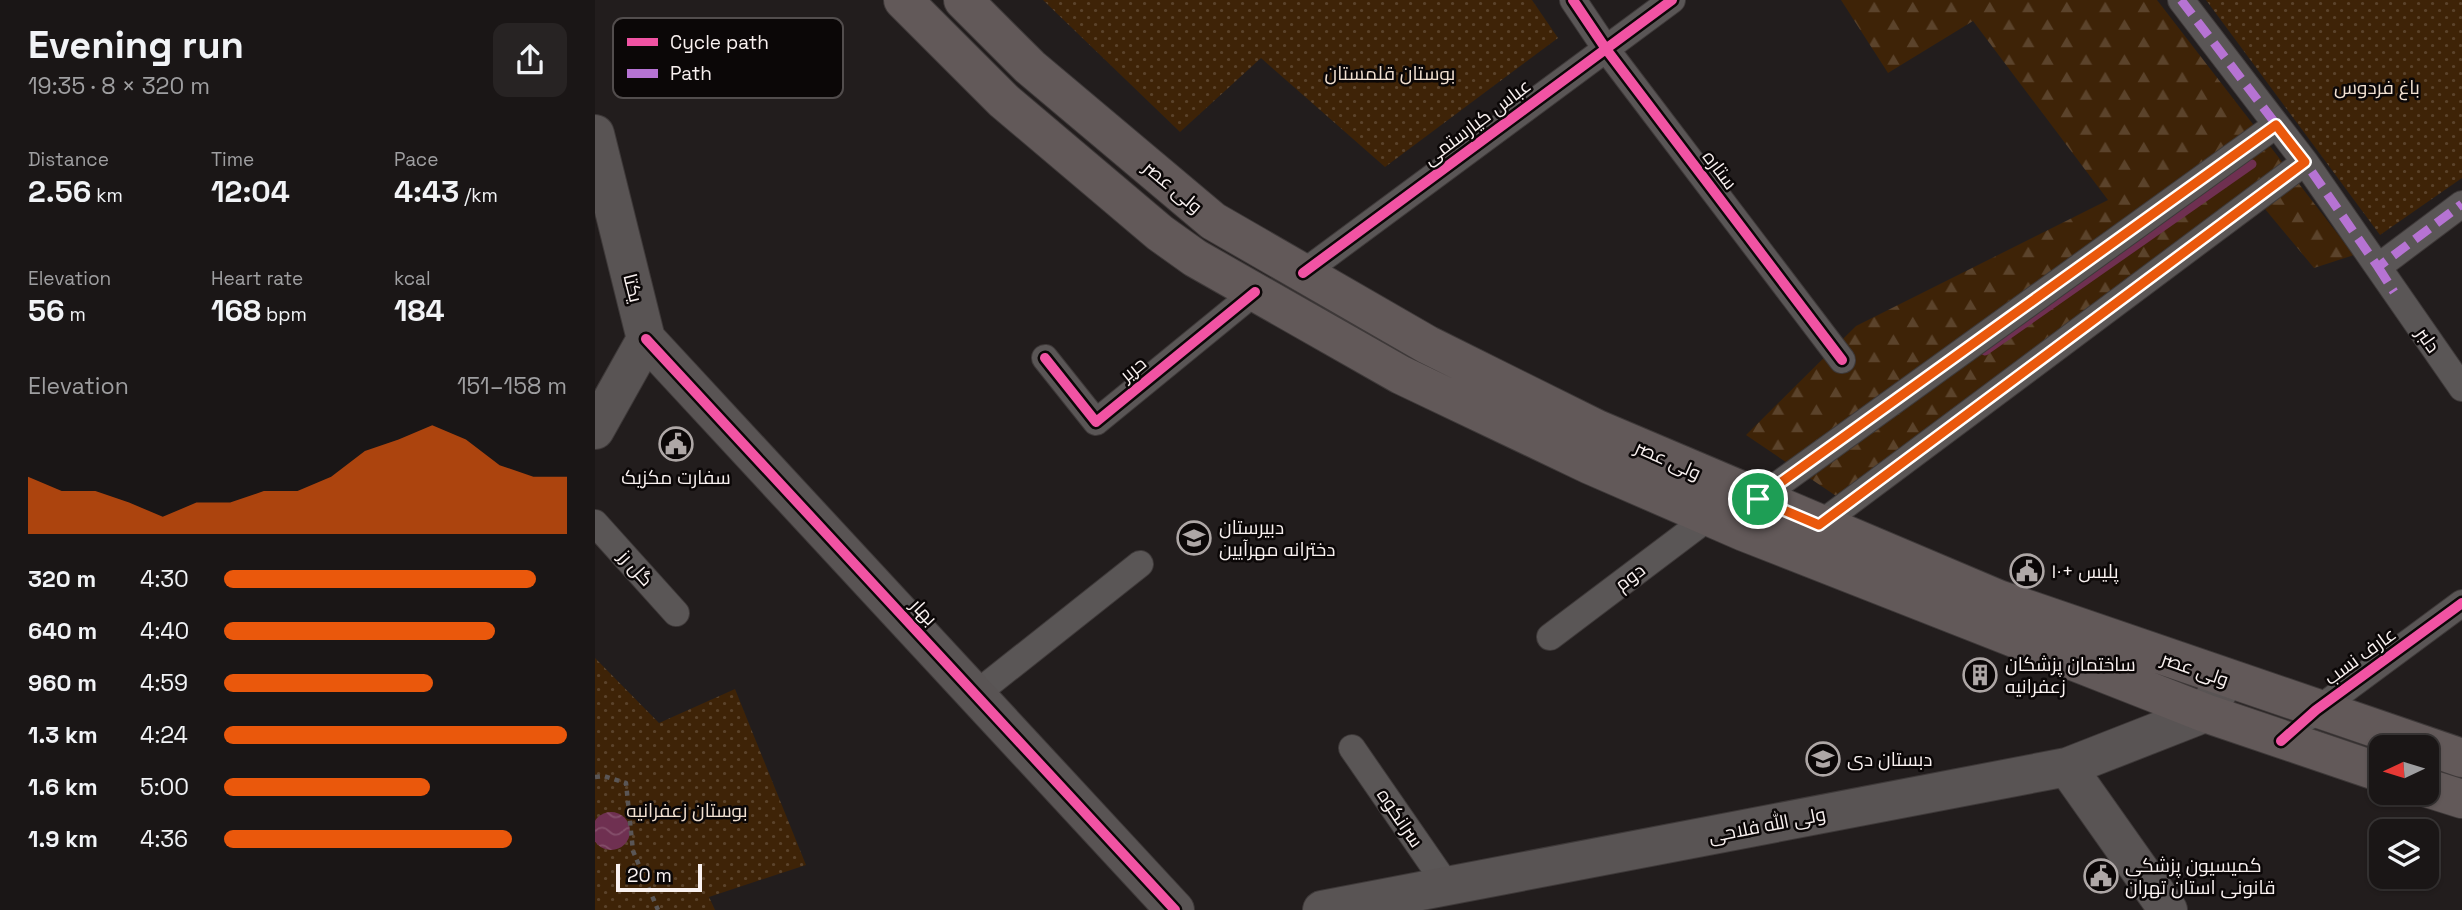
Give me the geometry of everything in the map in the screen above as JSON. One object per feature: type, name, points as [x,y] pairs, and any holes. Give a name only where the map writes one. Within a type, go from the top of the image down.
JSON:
[{"type":"main road","name":"ولی عصر","points":[[903,0],[1004,102],[1160,233],[1195,258],[1401,375],[1590,465],[1709,517],[2205,713],[2369,769]]},
{"type":"main road","name":"ولی عصر","points":[[963,0],[1030,67],[1213,221],[1440,351],[1597,429],[1998,599],[2225,680],[2462,758]]},
{"type":"main road","name":"یکتا","points":[[597,153],[646,339]]},
{"type":"main road","points":[[595,430],[646,339]]},
{"type":"main road","name":"بهار","points":[[646,339],[976,694],[1145,895],[1175,910]]},
{"type":"main road","points":[[2205,713],[2225,680]]},
{"type":"main road","name":"ولی‌ الله فلاحی","points":[[1322,910],[2067,767],[2205,713]]},
{"type":"main road","points":[[2067,767],[2168,910]]},
{"type":"main road","points":[[2439,792],[2462,799]]},
{"type":"street","name":"ستاره","points":[[1573,0],[1606,49],[1842,359]]},
{"type":"street","name":"عباس کیارستمی","points":[[1303,273],[1672,0]]},
{"type":"street","name":"دلبر","points":[[2181,0],[2305,162],[2462,388]]},
{"type":"street","points":[[1758,499],[2276,125]]},
{"type":"street","points":[[1819,525],[2305,162]]},
{"type":"street","points":[[2378,267],[2462,204]]},
{"type":"street","name":"حریر","points":[[1045,358],[1096,422],[1255,292]]},
{"type":"street","name":"دوم","points":[[1551,637],[1709,517]]},
{"type":"street","name":"گل رز","points":[[595,523],[676,613]]},
{"type":"street","points":[[976,694],[1140,564]]},
{"type":"street","name":"عارف نسب","points":[[2281,741],[2316,710],[2462,603]]},
{"type":"street","name":"سرانکوه","points":[[1352,748],[1447,887]]},
{"type":"path","points":[[595,777],[604,776],[627,783],[633,851],[659,910]]},
{"type":"green space","name":"بوستان قلمستان","points":[[1043,0],[1532,0],[1558,38],[1385,167],[1261,58],[1180,132]]},
{"type":"green space","points":[[1841,0],[2157,0],[2354,255],[2314,268],[2265,209],[1848,504],[1746,435],[1856,326],[2108,200],[1973,21],[1888,73]]},
{"type":"green space","name":"باغ فردوس","points":[[2206,0],[2462,0],[2462,178],[2380,235]]},
{"type":"green space","name":"بوستان زعفرانیه","points":[[595,658],[659,723],[735,689],[806,865],[709,897],[715,910],[595,910]]},
{"type":"water","points":[[604,814],[618,814],[628,824],[628,838],[618,848],[604,848],[595,840],[595,822]]},
{"type":"waterway","points":[[1985,351],[2252,164]]},
{"type":"marked path","points":[[2181,0],[2305,162],[2378,267],[2462,204]]},
{"type":"marked path","points":[[1758,499],[2276,125]]},
{"type":"marked path","points":[[1819,525],[2305,162]]},
{"type":"marked path","points":[[2378,267],[2394,292]]},
{"type":"cycle path","points":[[1573,0],[1606,49],[1842,360]]},
{"type":"cycle path","points":[[1303,273],[1672,0]]},
{"type":"cycle path","points":[[1045,358],[1096,422],[1255,292]]},
{"type":"cycle path","points":[[646,339],[1175,910]]},
{"type":"cycle path","points":[[2281,741],[2316,710],[2462,603]]},
{"type":"place","name":"سفارت مکزیک","points":[[676,444]]},
{"type":"place","name":"دبیرستان دخترانه مهرآیین","points":[[1194,538]]},
{"type":"place","name":"پلیس +۱۰","points":[[2027,571]]},
{"type":"place","name":"ساختمان پزشکان زعفرانیه","points":[[1980,675]]},
{"type":"place","name":"دبستان دی","points":[[1823,759]]},
{"type":"place","name":"کمیسیون پزشکی قانونی استان تهران","points":[[2101,876]]},
{"type":"route","points":[[2276,125],[2305,162],[1819,525],[1758,499],[2276,125]]}]
